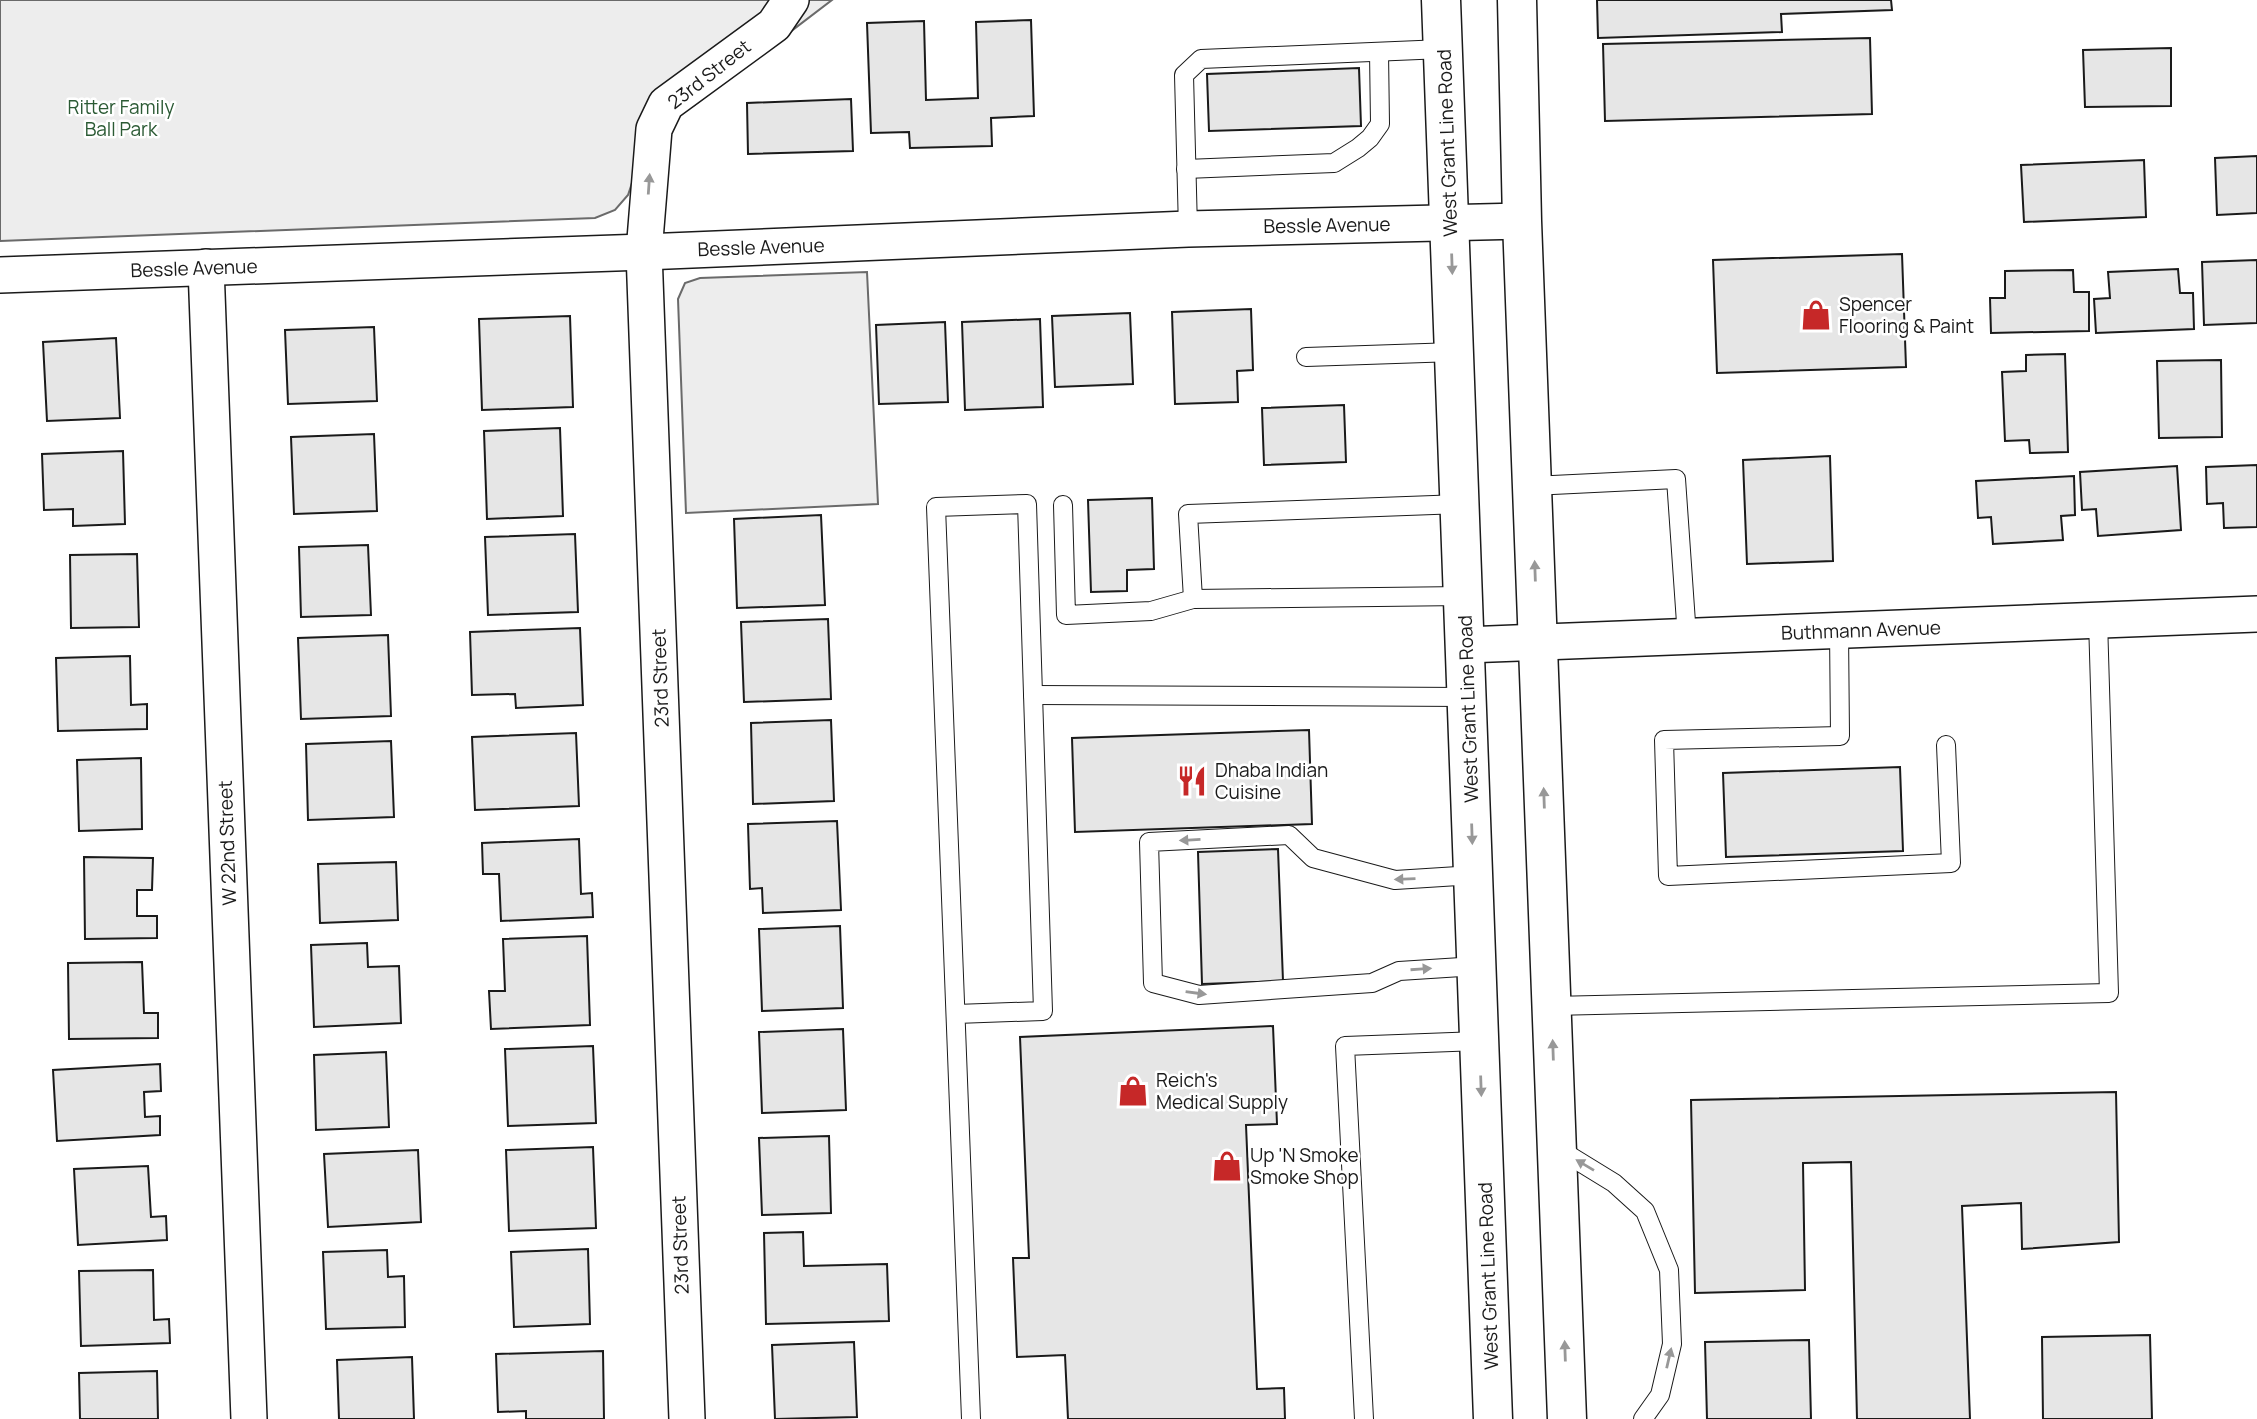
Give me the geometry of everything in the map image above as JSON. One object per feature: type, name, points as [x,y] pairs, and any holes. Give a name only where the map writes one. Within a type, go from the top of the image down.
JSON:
[{"type":"main road","name":"West Grant Line Road","points":[[1441,0],[1493,1419]]},
{"type":"main road","points":[[1517,0],[1522,221],[1567,1419]]},
{"type":"street","name":"23rd Street","points":[[687,1419],[644,252],[654,129],[666,104],[774,25],[791,0]]},
{"type":"street","name":"Bessle Avenue","points":[[0,275],[1188,229],[1522,221]]},
{"type":"street","name":"W 22nd Street","points":[[206,267],[249,1419]]},
{"type":"street","name":"Buthmann Avenue","points":[[1465,645],[2257,614]]},
{"type":"lane","points":[[1188,229],[1184,75],[1201,59],[1443,49]]},
{"type":"lane","points":[[1186,169],[1334,163],[1370,138],[1380,124],[1379,52]]},
{"type":"lane","points":[[1306,357],[1455,352]]},
{"type":"lane","points":[[1532,486],[1676,478],[1687,637]]},
{"type":"lane","points":[[956,1013],[1043,1011],[1027,504],[936,507],[971,1419]]},
{"type":"lane","points":[[1193,599],[1188,514],[1461,504]]},
{"type":"lane","points":[[1063,505],[1066,615],[1151,611],[1193,599],[1464,596]]},
{"type":"lane","points":[[1552,1006],[2109,993],[2098,620]]},
{"type":"lane","points":[[1839,630],[1840,736],[1664,740],[1668,876],[1951,863],[1946,745]]},
{"type":"lane","points":[[1033,695],[1467,697]]},
{"type":"lane","points":[[1474,875],[1395,880],[1313,858],[1289,835],[1149,842],[1153,983],[1199,995],[1372,983],[1399,971],[1477,966]]},
{"type":"lane","points":[[1364,1419],[1345,1046],[1479,1041]]},
{"type":"lane","points":[[1557,1148],[1614,1183],[1645,1211],[1668,1270],[1672,1344],[1660,1395],[1643,1419]]},
{"type":"shaded area","name":"Ritter Family Ball Park","points":[[0,0],[832,0],[693,106],[642,123],[636,171],[628,195],[615,210],[595,218],[0,241]]},
{"type":"shaded area","points":[[867,272],[878,504],[686,513],[678,299],[685,283],[700,278]]},
{"type":"building","points":[[1597,0],[1891,0],[1892,10],[1781,14],[1782,32],[1598,38]]},
{"type":"building","points":[[1031,20],[1034,116],[991,118],[992,146],[910,148],[909,132],[871,133],[867,23],[924,21],[926,100],[978,98],[976,22]]},
{"type":"building","points":[[1870,38],[1872,114],[1605,121],[1603,44]]},
{"type":"building","points":[[2171,48],[2171,106],[2085,107],[2083,50]]},
{"type":"building","points":[[1359,68],[1361,126],[1209,131],[1207,74]]},
{"type":"building","points":[[851,99],[853,151],[748,154],[747,103]]},
{"type":"building","points":[[2257,156],[2257,213],[2217,215],[2215,158]]},
{"type":"building","points":[[2144,160],[2146,217],[2024,222],[2021,165]]},
{"type":"building","points":[[1902,254],[1906,367],[1717,373],[1713,260]]},
{"type":"building","points":[[2257,260],[2257,323],[2204,325],[2202,262]]},
{"type":"building","points":[[2178,269],[2180,293],[2193,293],[2194,329],[2096,333],[2094,299],[2110,298],[2108,272]]},
{"type":"building","points":[[2073,270],[2074,292],[2089,292],[2089,331],[1991,333],[1990,298],[2005,298],[2005,271]]},
{"type":"building","points":[[1251,309],[1253,370],[1237,371],[1238,402],[1175,404],[1172,312]]},
{"type":"building","points":[[1130,313],[1133,384],[1055,387],[1052,316]]},
{"type":"building","points":[[570,316],[573,407],[482,410],[479,319]]},
{"type":"building","points":[[1040,319],[1043,407],[965,410],[962,322]]},
{"type":"building","points":[[945,322],[948,402],[879,404],[876,325]]},
{"type":"building","points":[[374,327],[377,401],[288,404],[285,330]]},
{"type":"building","points":[[116,338],[120,418],[47,421],[43,342]]},
{"type":"building","points":[[2065,354],[2068,452],[2030,453],[2029,440],[2005,441],[2002,372],[2026,371],[2026,355]]},
{"type":"building","points":[[2221,360],[2222,437],[2159,438],[2157,361]]},
{"type":"building","points":[[1344,405],[1346,462],[1264,465],[1262,408]]},
{"type":"building","points":[[560,428],[563,516],[487,519],[484,431]]},
{"type":"building","points":[[374,434],[377,511],[294,514],[291,437]]},
{"type":"building","points":[[123,451],[125,524],[73,526],[73,509],[44,510],[42,454]]},
{"type":"building","points":[[1830,456],[1833,561],[1747,564],[1743,460]]},
{"type":"building","points":[[2257,465],[2257,527],[2224,528],[2223,503],[2207,504],[2206,467]]},
{"type":"building","points":[[2177,466],[2181,530],[2098,536],[2096,509],[2082,510],[2080,472]]},
{"type":"building","points":[[2074,476],[2075,515],[2061,516],[2063,540],[1993,544],[1991,517],[1978,518],[1976,481]]},
{"type":"building","points":[[1152,498],[1154,569],[1127,570],[1127,591],[1091,592],[1088,500]]},
{"type":"building","points":[[821,515],[825,605],[737,608],[734,519]]},
{"type":"building","points":[[575,534],[578,612],[488,615],[485,537]]},
{"type":"building","points":[[368,545],[371,615],[301,617],[299,547]]},
{"type":"building","points":[[137,554],[139,627],[71,628],[70,555]]},
{"type":"building","points":[[828,619],[831,699],[744,702],[741,622]]},
{"type":"building","points":[[580,628],[583,705],[516,708],[515,694],[472,695],[470,632]]},
{"type":"building","points":[[388,635],[391,716],[301,719],[298,638]]},
{"type":"building","points":[[130,656],[131,705],[147,704],[147,729],[58,731],[56,658]]},
{"type":"building","points":[[831,720],[834,801],[753,804],[751,723]]},
{"type":"building","name":"Dhaba Indian Cuisine","points":[[1309,730],[1312,824],[1075,832],[1072,738]]},
{"type":"building","points":[[576,733],[579,806],[475,810],[472,737]]},
{"type":"building","points":[[391,741],[394,817],[308,820],[306,744]]},
{"type":"building","points":[[141,758],[142,829],[79,831],[77,760]]},
{"type":"building","points":[[1900,767],[1903,851],[1726,857],[1723,773]]},
{"type":"building","points":[[837,821],[841,910],[763,913],[762,888],[750,889],[748,824]]},
{"type":"building","points":[[579,839],[581,894],[592,893],[593,917],[501,921],[499,874],[483,874],[482,843]]},
{"type":"building","points":[[1278,849],[1283,981],[1202,984],[1198,852]]},
{"type":"building","points":[[84,857],[153,858],[152,890],[137,890],[137,916],[157,916],[157,938],[85,939]]},
{"type":"building","points":[[396,862],[398,920],[320,923],[318,864]]},
{"type":"building","points":[[840,926],[843,1008],[762,1011],[759,929]]},
{"type":"building","points":[[587,936],[590,1025],[491,1029],[489,991],[505,991],[503,939]]},
{"type":"building","points":[[367,943],[368,967],[399,966],[401,1023],[314,1027],[311,945]]},
{"type":"building","points":[[142,962],[144,1013],[158,1013],[158,1038],[69,1039],[68,963]]},
{"type":"building","points":[[1273,1026],[1277,1124],[1246,1125],[1257,1389],[1284,1388],[1285,1419],[1068,1419],[1065,1355],[1017,1357],[1013,1258],[1029,1258],[1020,1037]]},
{"type":"building","points":[[843,1029],[846,1110],[762,1113],[759,1032]]},
{"type":"building","points":[[593,1046],[596,1123],[508,1126],[505,1049]]},
{"type":"building","points":[[386,1052],[389,1127],[316,1130],[314,1055]]},
{"type":"building","points":[[160,1064],[161,1091],[144,1092],[145,1117],[160,1116],[160,1135],[57,1141],[53,1070]]},
{"type":"building","points":[[2116,1092],[2119,1242],[2022,1249],[2021,1203],[1962,1206],[1970,1419],[1857,1419],[1851,1162],[1803,1163],[1805,1290],[1695,1293],[1691,1100]]},
{"type":"building","points":[[829,1136],[831,1213],[762,1215],[759,1138]]},
{"type":"building","points":[[593,1147],[596,1228],[509,1231],[506,1150]]},
{"type":"building","points":[[418,1150],[421,1222],[328,1227],[324,1154]]},
{"type":"building","points":[[148,1166],[151,1217],[166,1216],[167,1240],[78,1245],[74,1169]]},
{"type":"building","points":[[803,1232],[804,1266],[887,1264],[889,1321],[766,1324],[764,1233]]},
{"type":"building","points":[[588,1249],[590,1324],[514,1327],[511,1252]]},
{"type":"building","points":[[387,1250],[388,1277],[404,1276],[405,1327],[326,1329],[323,1252]]},
{"type":"building","points":[[153,1270],[154,1320],[169,1319],[170,1343],[81,1346],[79,1271]]},
{"type":"building","points":[[2150,1335],[2152,1419],[2043,1419],[2042,1337]]},
{"type":"building","points":[[1809,1340],[1811,1419],[1707,1419],[1705,1342]]},
{"type":"building","points":[[854,1342],[857,1417],[775,1419],[772,1345]]},
{"type":"building","points":[[603,1351],[604,1419],[526,1419],[526,1411],[498,1412],[496,1354]]},
{"type":"building","points":[[412,1357],[414,1419],[339,1419],[337,1360]]},
{"type":"building","points":[[157,1371],[158,1419],[80,1419],[79,1373]]},
{"type":"place","name":"Spencer Flooring & Paint","points":[[1816,315]]},
{"type":"place","name":"Dhaba Indian Cuisine","points":[[1192,781]]},
{"type":"place","name":"Reich's Medical Supply","points":[[1133,1091]]},
{"type":"place","name":"Up 'N Smoke Smoke Shop","points":[[1227,1166]]}]
